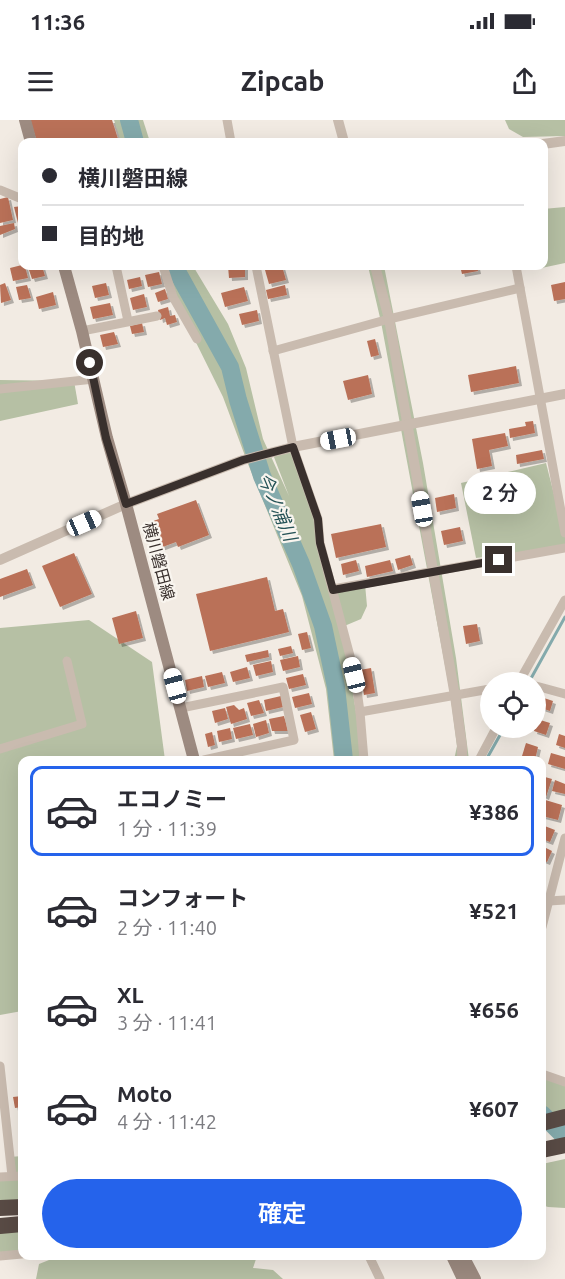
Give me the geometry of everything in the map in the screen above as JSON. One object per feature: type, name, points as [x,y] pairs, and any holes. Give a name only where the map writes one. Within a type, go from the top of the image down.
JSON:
[{"type":"highway","points":[[546,1122],[565,1117]]},
{"type":"highway","points":[[546,1130],[565,1126]]},
{"type":"highway","points":[[546,1149],[565,1145]]},
{"type":"highway","points":[[0,1208],[18,1206]]},
{"type":"highway","points":[[0,1226],[18,1224]]},
{"type":"main road","points":[[25,120],[30,138]]},
{"type":"main road","name":"横川磐田線","points":[[65,270],[94,379],[106,438],[126,504],[193,756]]},
{"type":"main road","points":[[454,1260],[463,1279]]},
{"type":"main road","points":[[465,1260],[476,1279]]},
{"type":"street","points":[[227,120],[230,138]]},
{"type":"street","points":[[338,120],[343,138]]},
{"type":"street","points":[[548,143],[565,141]]},
{"type":"street","points":[[0,190],[18,197]]},
{"type":"street","points":[[117,270],[128,321]]},
{"type":"street","points":[[164,270],[173,297],[197,339]]},
{"type":"street","points":[[257,270],[293,447],[318,519],[320,543],[354,675],[364,756]]},
{"type":"street","points":[[376,270],[389,319],[455,696],[462,756]]},
{"type":"street","points":[[517,270],[565,533]]},
{"type":"street","points":[[273,351],[389,319],[520,288]]},
{"type":"street","points":[[82,331],[157,316]]},
{"type":"street","points":[[0,389],[94,379]]},
{"type":"street","points":[[0,560],[126,504],[243,460],[293,447],[565,394]]},
{"type":"street","points":[[333,590],[565,548]]},
{"type":"street","points":[[525,672],[565,600]]},
{"type":"street","points":[[0,749],[82,724],[67,661]]},
{"type":"street","points":[[181,708],[283,687],[294,740],[222,756]]},
{"type":"street","points":[[546,689],[565,694]]},
{"type":"street","points":[[360,712],[480,690]]},
{"type":"street","points":[[481,756],[491,738]]},
{"type":"street","points":[[546,912],[565,838]]},
{"type":"street","points":[[546,881],[553,884]]},
{"type":"street","points":[[549,901],[565,900]]},
{"type":"street","points":[[0,1066],[17,1176],[0,1177]]},
{"type":"street","points":[[546,1075],[565,1082]]},
{"type":"street","points":[[0,1256],[18,1254]]},
{"type":"street","points":[[371,1260],[380,1279]]},
{"type":"green space","points":[[114,120],[143,120],[149,138],[120,138]]},
{"type":"green space","points":[[505,120],[565,120],[565,136],[523,137],[509,129]]},
{"type":"green space","points":[[565,207],[565,263],[548,267],[548,209]]},
{"type":"green space","points":[[163,270],[195,270],[228,324],[246,368],[263,439],[289,496],[272,452],[293,447],[318,519],[332,589],[365,584],[367,606],[361,619],[342,627],[363,756],[334,756],[326,689],[302,596],[223,397]]},
{"type":"green space","points":[[369,270],[385,270],[423,463],[456,658],[468,756],[455,756],[457,746],[450,692],[381,322]]},
{"type":"green space","points":[[0,380],[74,381],[78,404],[0,421]]},
{"type":"green space","points":[[546,463],[565,537],[565,548],[476,558],[461,483]]},
{"type":"green space","points":[[89,620],[152,662],[164,756],[18,756],[18,1012],[0,1015],[0,628]]},
{"type":"green space","points":[[546,1079],[565,1086],[565,1110],[546,1115]]},
{"type":"green space","points":[[18,1156],[18,1200],[0,1201],[0,1177],[12,1176],[10,1157]]},
{"type":"green space","points":[[565,1159],[565,1208],[546,1206],[546,1163]]},
{"type":"green space","points":[[18,1222],[18,1257],[0,1258],[0,1224]]},
{"type":"green space","points":[[49,1260],[256,1260],[253,1268],[273,1270],[283,1279],[36,1279],[39,1264]]},
{"type":"building","points":[[30,120],[112,120],[118,138],[36,138]]},
{"type":"building","points":[[8,197],[13,220],[0,223],[0,199]]},
{"type":"building","points":[[18,206],[18,223],[14,207]]},
{"type":"building","points":[[14,223],[15,229],[0,235],[0,226]]},
{"type":"building","points":[[18,266],[18,270],[26,270],[28,278],[13,281],[10,268]]},
{"type":"building","points":[[29,270],[43,270],[45,276],[32,279]]},
{"type":"building","points":[[228,270],[245,270],[245,277],[229,278]]},
{"type":"building","points":[[265,270],[283,270],[286,280],[269,284]]},
{"type":"building","points":[[461,270],[478,270],[478,271],[462,274]]},
{"type":"building","points":[[159,272],[162,284],[148,287],[145,275]]},
{"type":"building","points":[[140,277],[142,286],[129,289],[127,280]]},
{"type":"building","points":[[565,282],[565,299],[554,301],[551,285]]},
{"type":"building","points":[[5,283],[11,300],[1,303],[0,285]]},
{"type":"building","points":[[106,283],[109,295],[95,298],[92,286]]},
{"type":"building","points":[[27,285],[31,298],[19,300],[16,287]]},
{"type":"building","points":[[285,285],[287,295],[268,299],[266,290]]},
{"type":"building","points":[[244,287],[248,301],[225,307],[221,293]]},
{"type":"building","points":[[165,289],[168,299],[158,302],[155,293]]},
{"type":"building","points":[[53,292],[56,305],[39,309],[36,297]]},
{"type":"building","points":[[144,294],[147,307],[133,310],[130,298]]},
{"type":"building","points":[[110,303],[113,315],[93,319],[90,307]]},
{"type":"building","points":[[168,307],[170,316],[175,315],[177,322],[167,325],[165,318],[160,320],[158,310]]},
{"type":"building","points":[[257,310],[259,321],[242,325],[239,314]]},
{"type":"building","points":[[142,323],[144,332],[132,334],[130,326]]},
{"type":"building","points":[[114,332],[118,344],[103,347],[100,335]]},
{"type":"building","points":[[375,339],[379,355],[371,357],[367,341]]},
{"type":"building","points":[[516,366],[519,383],[471,392],[468,375]]},
{"type":"building","points":[[368,375],[372,394],[348,400],[343,381]]},
{"type":"building","points":[[533,421],[535,433],[510,438],[509,429],[526,426],[525,422]]},
{"type":"building","points":[[505,433],[508,446],[489,450],[492,466],[477,469],[472,439]]},
{"type":"building","points":[[542,450],[544,459],[517,464],[516,455]]},
{"type":"building","points":[[454,494],[456,508],[437,512],[435,498]]},
{"type":"building","points":[[196,500],[209,535],[178,547],[176,542],[160,548],[150,522],[159,519],[157,514]]},
{"type":"building","points":[[381,524],[386,547],[336,558],[331,534]]},
{"type":"building","points":[[460,527],[463,541],[444,545],[441,531]]},
{"type":"building","points":[[74,553],[92,594],[60,607],[42,566]]},
{"type":"building","points":[[410,555],[413,565],[398,570],[395,559]]},
{"type":"building","points":[[356,560],[359,571],[343,575],[341,564]]},
{"type":"building","points":[[390,560],[393,571],[367,577],[365,566]]},
{"type":"building","points":[[27,569],[33,585],[0,597],[0,579]]},
{"type":"building","points":[[267,577],[275,611],[283,609],[289,632],[210,651],[196,594]]},
{"type":"building","points":[[136,611],[143,638],[119,644],[112,618]]},
{"type":"building","points":[[477,624],[480,641],[466,644],[463,626]]},
{"type":"building","points":[[307,632],[311,648],[302,650],[298,634]]},
{"type":"building","points":[[291,646],[293,653],[280,656],[278,649]]},
{"type":"building","points":[[268,650],[269,657],[247,662],[245,655]]},
{"type":"building","points":[[298,656],[300,667],[283,671],[280,660]]},
{"type":"building","points":[[271,661],[273,672],[256,676],[253,665]]},
{"type":"building","points":[[247,667],[250,678],[233,682],[230,672]]},
{"type":"building","points":[[371,668],[375,693],[364,695],[360,670]]},
{"type":"building","points":[[222,672],[225,683],[208,687],[205,676]]},
{"type":"building","points":[[303,674],[306,685],[289,689],[286,678]]},
{"type":"building","points":[[202,676],[204,687],[187,691],[185,680]]},
{"type":"building","points":[[309,693],[312,704],[295,708],[292,697]]},
{"type":"building","points":[[281,696],[283,707],[266,711],[264,700]]},
{"type":"building","points":[[546,699],[553,701],[550,711],[546,710]]},
{"type":"building","points":[[259,700],[264,713],[251,716],[247,703]]},
{"type":"building","points":[[234,705],[239,710],[244,708],[247,719],[231,724],[226,707]]},
{"type":"building","points":[[225,708],[228,719],[215,723],[212,711]]},
{"type":"building","points":[[311,712],[316,729],[305,732],[300,715]]},
{"type":"building","points":[[284,716],[288,731],[272,731],[269,719]]},
{"type":"building","points":[[266,720],[269,733],[256,737],[253,724]]},
{"type":"building","points":[[546,722],[550,723],[546,735]]},
{"type":"building","points":[[250,724],[253,735],[236,739],[233,728]]},
{"type":"building","points":[[230,728],[232,739],[219,742],[217,731]]},
{"type":"building","points":[[212,732],[215,745],[208,747],[205,734]]},
{"type":"building","points":[[559,734],[565,736],[565,748],[556,745]]},
{"type":"building","points":[[526,743],[538,747],[536,756],[522,756]]},
{"type":"building","points":[[551,753],[565,757],[565,769],[548,764]]},
{"type":"building","points":[[546,777],[552,779],[546,797]]},
{"type":"building","points":[[555,780],[565,784],[565,794],[552,791]]},
{"type":"building","points":[[546,800],[562,805],[558,820],[546,817]]},
{"type":"building","points":[[546,827],[555,830],[550,842],[546,840]]},
{"type":"building","points":[[546,848],[552,851],[546,862]]},
{"type":"building","points":[[18,1096],[18,1108],[15,1108],[13,1097]]},
{"type":"waterway","name":"今ノ浦川","points":[[129,120],[134,138]]},
{"type":"waterway","name":"今ノ浦川","points":[[176,270],[230,367],[262,476],[301,564],[323,626],[336,687],[344,756]]},
{"type":"waterway","points":[[535,672],[565,617]]},
{"type":"waterway","points":[[488,756],[498,738]]},
{"type":"waterway","name":"今ノ浦川","points":[[546,1118],[565,1137]]},
{"type":"route","points":[[90,363],[106,438],[126,504],[243,460],[293,447],[318,519],[320,543],[333,590],[499,560]]}]
